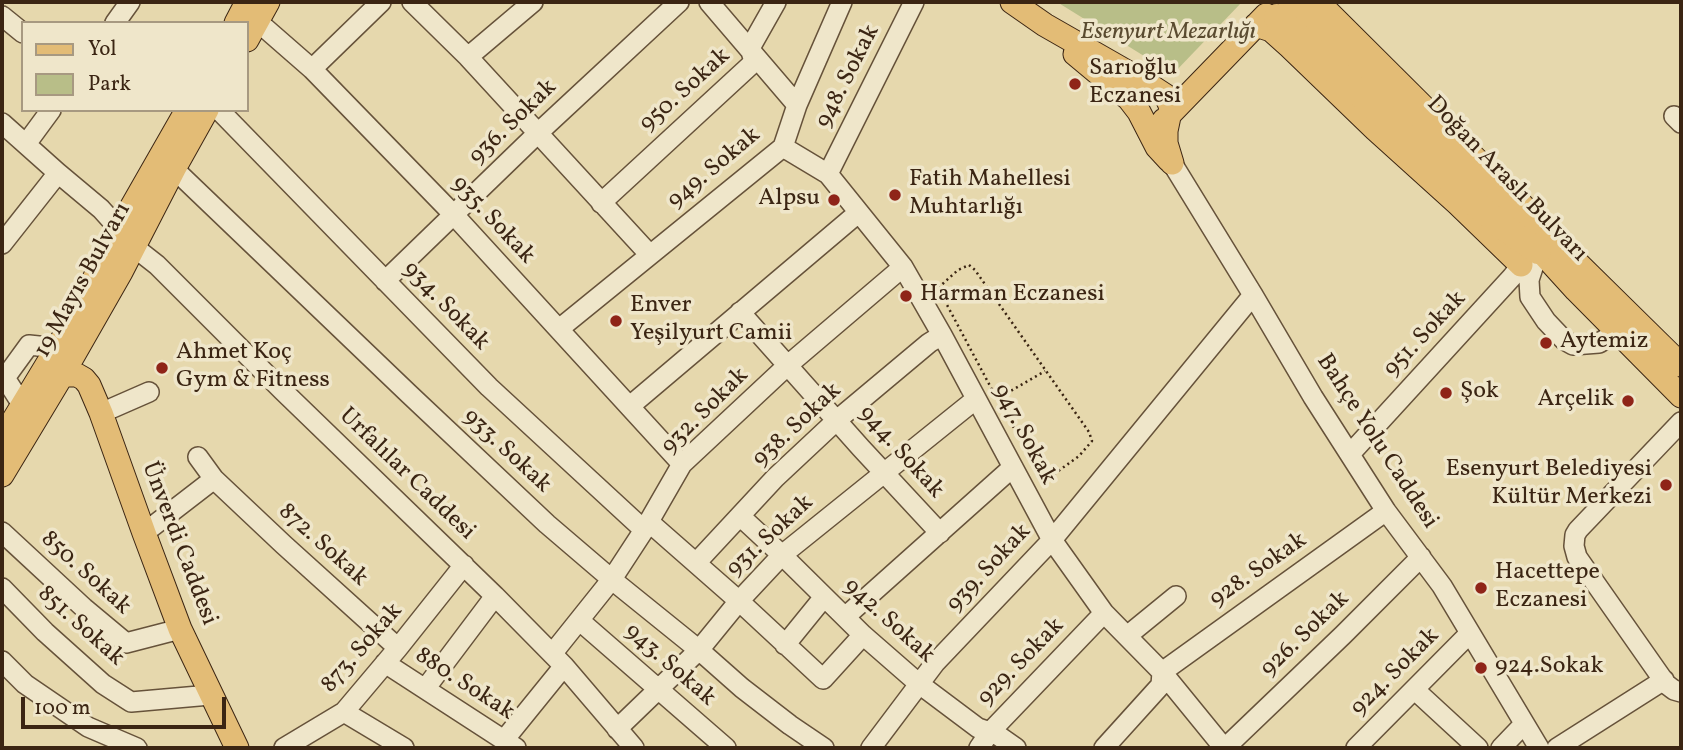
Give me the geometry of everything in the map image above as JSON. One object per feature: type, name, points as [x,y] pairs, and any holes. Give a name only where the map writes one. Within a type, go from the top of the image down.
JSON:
[{"type":"highway","points":[[1273,10],[1469,198],[1506,229],[1530,258]]},
{"type":"main road","name":"Bahçe Yolu Caddesi","points":[[1012,2],[1045,25],[1143,80],[1168,98],[1171,113],[1166,143],[1172,163]]},
{"type":"main road","name":"Doğan Araslı Bulvarı","points":[[1318,2],[1681,365]]},
{"type":"main road","points":[[1273,10],[1168,118],[1157,123],[1141,118],[1141,99],[1151,92],[1169,92],[1193,80],[1258,13],[1273,10]]},
{"type":"main road","name":"Bahçe Yolu Caddesi","points":[[1045,25],[1069,49],[1129,99],[1157,147],[1172,163]]},
{"type":"main road","name":"19 Mayıs Bulvarı","points":[[3,435],[58,348],[119,229],[186,112]]},
{"type":"main road","name":"19 Mayıs Bulvarı","points":[[2,475],[61,377],[206,112]]},
{"type":"main road","points":[[119,229],[134,247]]},
{"type":"main road","name":"Doğan Araslı Bulvarı","points":[[1530,258],[1617,332],[1681,396]]},
{"type":"main road","name":"Ünverdi Caddesi","points":[[61,377],[77,376],[89,384],[180,629],[237,748]]},
{"type":"street","points":[[312,69],[381,2]]},
{"type":"street","points":[[412,2],[468,57],[650,255]]},
{"type":"street","points":[[468,57],[533,2]]},
{"type":"street","name":"936. Sokak","points":[[385,281],[679,2]]},
{"type":"street","points":[[709,2],[797,104]]},
{"type":"street","name":"950. Sokak","points":[[601,202],[754,62],[750,48],[776,2]]},
{"type":"street","name":"949. Sokak","points":[[559,329],[783,147],[797,104],[842,2]]},
{"type":"street","name":"948. Sokak","points":[[828,174],[914,2]]},
{"type":"street","points":[[116,21],[126,3]]},
{"type":"street","points":[[2,16],[21,31]]},
{"type":"street","name":"935. Sokak","points":[[251,17],[312,69],[454,215],[682,464]]},
{"type":"street","points":[[26,144],[50,112]]},
{"type":"street","name":"934. Sokak","points":[[221,112],[489,387],[647,526],[696,564],[823,679],[863,635]]},
{"type":"street","points":[[3,127],[108,215],[119,229]]},
{"type":"street","name":"947. Sokak","points":[[783,147],[828,174],[903,267],[1052,540],[1104,613],[1162,672],[1224,748]]},
{"type":"street","name":"Bahçe Yolu Caddesi","points":[[1172,163],[1312,397],[1386,510],[1442,586],[1539,748]]},
{"type":"street","name":"933. Sokak","points":[[174,169],[537,514],[742,688],[824,748]]},
{"type":"street","points":[[2,244],[58,173]]},
{"type":"street","points":[[630,407],[858,213]]},
{"type":"street","name":"Urfalılar Caddesi","points":[[134,247],[157,265],[495,596],[558,660],[634,748]]},
{"type":"street","points":[[1530,258],[1530,297],[1545,321],[1564,340],[1573,345],[1599,342],[1617,332]]},
{"type":"street","name":"951. Sokak","points":[[1350,454],[1530,258]]},
{"type":"street","name":"932. Sokak","points":[[510,744],[580,621],[647,526],[682,464],[788,365],[903,267]]},
{"type":"street","name":"939. Sokak","points":[[872,748],[918,683],[1052,540],[1253,295]]},
{"type":"street","name":"944. Sokak","points":[[740,312],[940,533]]},
{"type":"street","name":"938. Sokak","points":[[696,564],[775,478],[837,421],[942,335]]},
{"type":"street","points":[[101,413],[149,392]]},
{"type":"street","name":"931. Sokak","points":[[617,729],[699,650],[738,601],[782,555],[976,399]]},
{"type":"street","points":[[1681,422],[1578,530],[1574,540],[1577,557],[1664,680],[1674,691],[1681,692]]},
{"type":"street","name":"872. Sokak","points":[[198,457],[214,479],[284,545],[392,656]]},
{"type":"street","points":[[845,617],[1013,467]]},
{"type":"street","points":[[144,533],[214,479]]},
{"type":"street","name":"928. Sokak","points":[[1162,672],[1386,510]]},
{"type":"street","name":"942. Sokak","points":[[740,516],[863,635],[918,683],[978,728],[984,740],[996,734],[1016,748]]},
{"type":"street","name":"850. Sokak","points":[[2,532],[126,643],[180,629]]},
{"type":"street","name":"926. Sokak","points":[[1224,748],[1421,557]]},
{"type":"street","name":"873. Sokak","points":[[290,747],[344,712],[464,565]]},
{"type":"street","name":"851. Sokak","points":[[2,588],[103,684],[131,702],[211,695]]},
{"type":"street","points":[[425,689],[495,596]]},
{"type":"street","points":[[1126,636],[1176,596]]},
{"type":"street","points":[[785,645],[824,597]]},
{"type":"street","name":"929. Sokak","points":[[984,740],[1104,613]]},
{"type":"street","name":"943. Sokak","points":[[580,621],[726,748]]},
{"type":"street","name":"924. Sokak","points":[[1356,748],[1470,633]]},
{"type":"street","name":"880. Sokak","points":[[392,656],[425,689],[510,744]]},
{"type":"street","points":[[2,661],[25,684],[88,727],[137,748]]},
{"type":"street","points":[[1104,748],[1161,685],[1162,672]]},
{"type":"street","points":[[1557,748],[1664,680]]},
{"type":"street","points":[[1415,690],[1478,748]]},
{"type":"street","points":[[344,712],[404,748]]},
{"type":"street","points":[[1501,748],[1524,724]]},
{"type":"path","points":[[969,265],[1046,371],[1089,432],[1092,441],[1079,456],[1051,477],[1045,478],[997,399],[938,288],[958,270],[969,265]]},
{"type":"path","points":[[976,399],[997,399],[1046,371]]},
{"type":"green space","name":"Esenyurt Mezarlığı","points":[[1057,2],[1242,2],[1173,74]]},
{"type":"place","name":"Sarıoğlu Eczanesi","points":[[1075,84]]},
{"type":"place","name":"Fatih Mahellesi Muhtarlığı","points":[[895,195]]},
{"type":"place","name":"Alpsu","points":[[834,200]]},
{"type":"place","name":"Harman Eczanesi","points":[[906,296]]},
{"type":"place","name":"Enver Yeşilyurt Camii","points":[[616,321]]},
{"type":"place","name":"Aytemiz","points":[[1546,343]]},
{"type":"place","name":"Ahmet Koç Gym & Fitness","points":[[162,368]]},
{"type":"place","name":"Şok","points":[[1446,393]]},
{"type":"place","name":"Arçelik","points":[[1628,401]]},
{"type":"place","name":"Esenyurt Belediyesi Kültür Merkezi","points":[[1666,485]]},
{"type":"place","name":"Hacettepe Eczanesi","points":[[1481,588]]},
{"type":"place","name":"924.Sokak","points":[[1481,668]]}]
